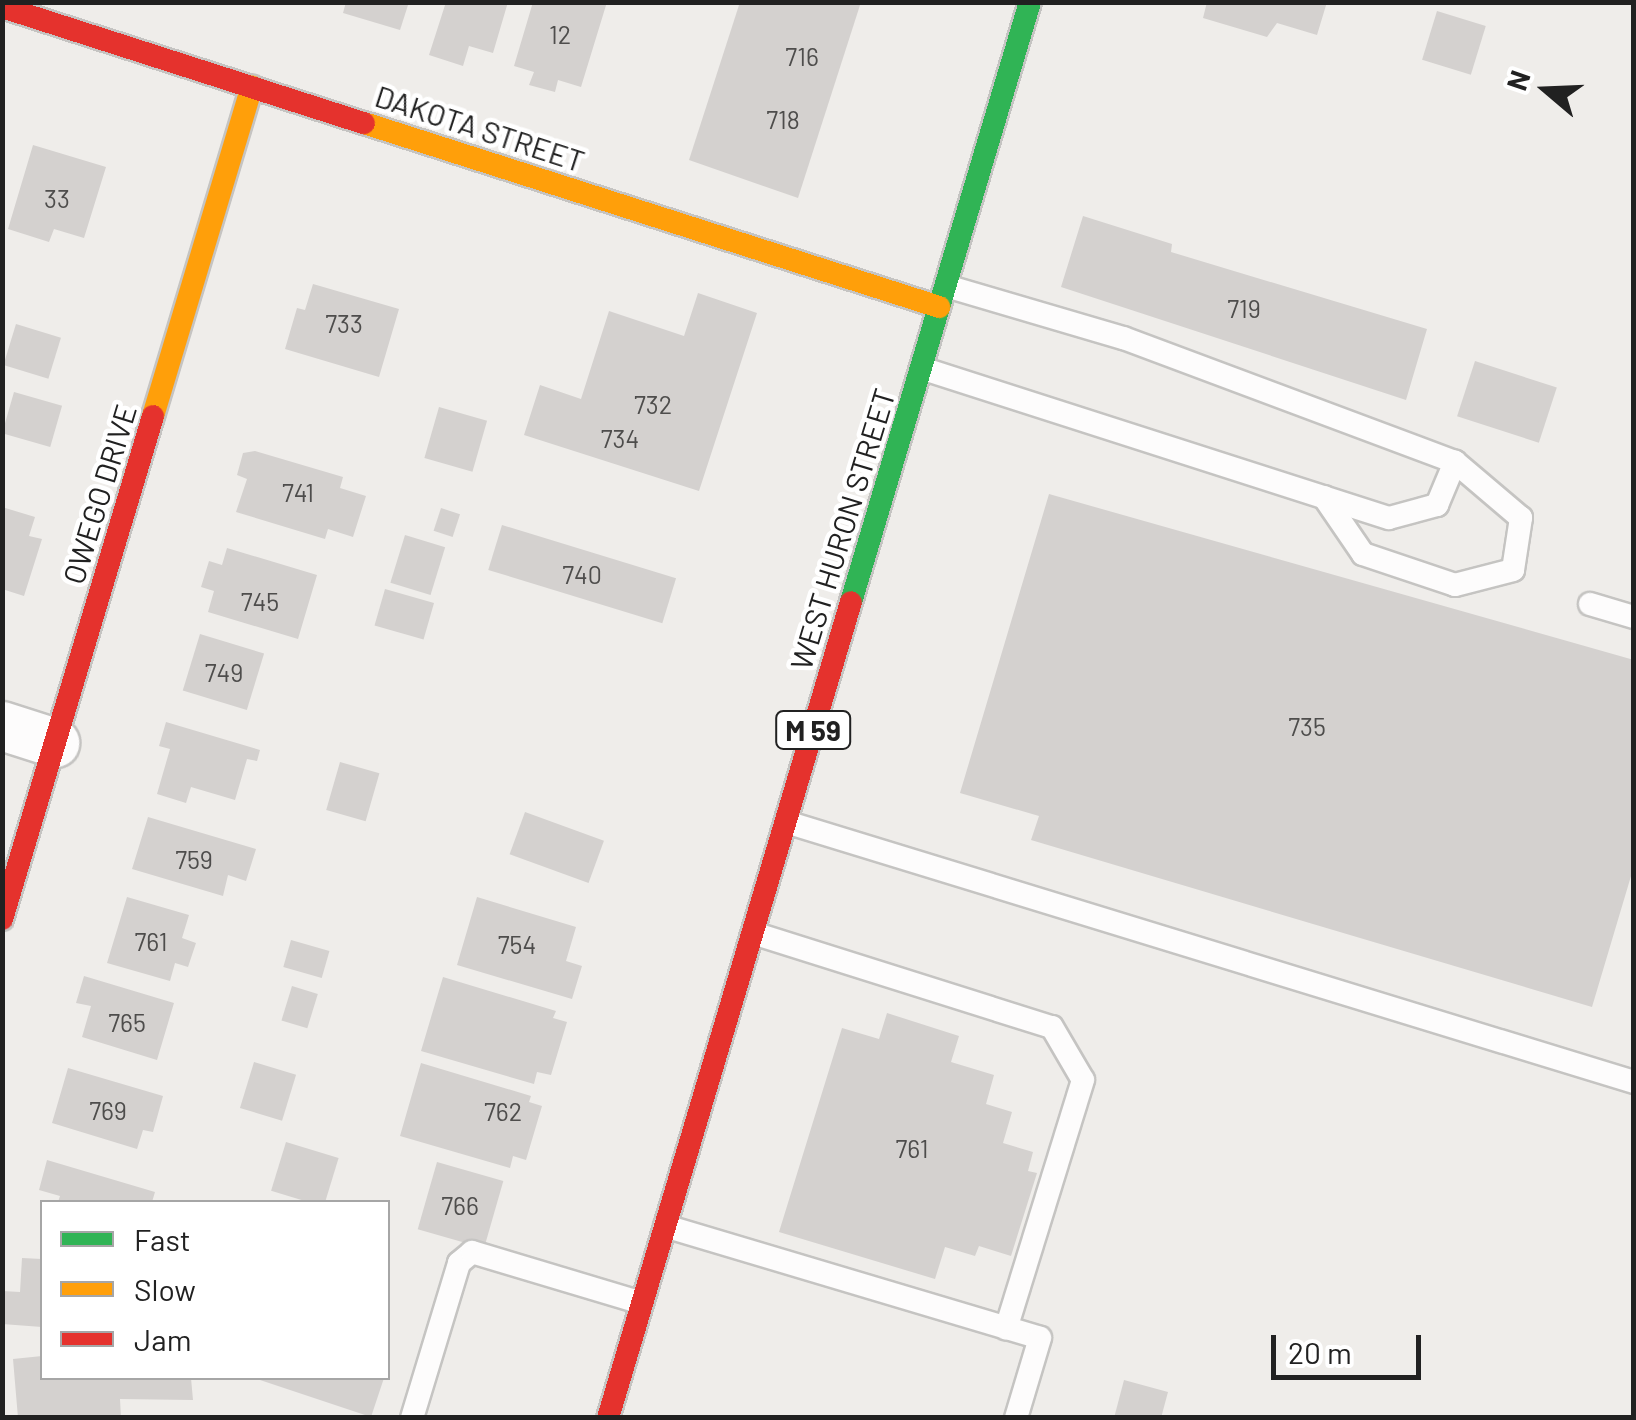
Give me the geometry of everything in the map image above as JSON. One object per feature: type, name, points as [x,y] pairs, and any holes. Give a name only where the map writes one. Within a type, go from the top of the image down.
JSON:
[{"type":"main road","name":"WEST HURON STREET","points":[[608,1418],[1030,2]]},
{"type":"main road","name":"DAKOTA STREET","points":[[2,7],[252,87],[943,296]]},
{"type":"main road","name":"OWEGO DRIVE","points":[[2,919],[252,87]]},
{"type":"street","points":[[2,726],[55,744]]},
{"type":"lane","points":[[943,296],[1123,338],[1454,462],[1521,518],[1514,570],[1455,586],[1363,554],[1324,497]]},
{"type":"lane","points":[[921,368],[1389,518],[1415,516],[1437,504],[1454,462]]},
{"type":"lane","points":[[1590,604],[1634,618]]},
{"type":"lane","points":[[786,822],[1634,1082]]},
{"type":"lane","points":[[753,933],[1052,1027],[1083,1080],[1006,1328]]},
{"type":"lane","points":[[666,1226],[1040,1338],[1016,1418]]},
{"type":"lane","points":[[412,1418],[459,1262],[472,1252],[642,1303]]},
{"type":"building","points":[[346,2],[409,2],[400,30],[343,13]]},
{"type":"building","points":[[446,2],[508,2],[493,53],[469,46],[463,66],[429,55]]},
{"type":"building","points":[[533,2],[607,2],[581,87],[558,80],[555,92],[529,85],[534,72],[514,66]]},
{"type":"building","points":[[740,2],[861,2],[798,198],[689,160]]},
{"type":"building","points":[[1207,2],[1327,2],[1317,35],[1277,23],[1267,37],[1203,18]]},
{"type":"building","points":[[1437,11],[1486,26],[1471,75],[1422,60]]},
{"type":"building","points":[[33,145],[106,167],[84,238],[54,229],[49,242],[8,229]]},
{"type":"building","points":[[1083,216],[1172,244],[1171,252],[1427,329],[1406,400],[1061,287]]},
{"type":"building","points":[[313,284],[399,309],[379,377],[285,349],[297,308],[305,310]]},
{"type":"building","points":[[698,293],[757,313],[699,491],[524,435],[540,385],[581,399],[609,311],[684,336]]},
{"type":"building","points":[[16,324],[61,338],[48,379],[3,365]]},
{"type":"building","points":[[1475,361],[1557,388],[1539,443],[1457,416]]},
{"type":"building","points":[[14,392],[62,406],[50,447],[2,433]]},
{"type":"building","points":[[439,407],[487,421],[472,472],[424,458]]},
{"type":"building","points":[[255,451],[343,477],[340,488],[366,496],[353,537],[328,529],[325,539],[236,512],[247,479],[237,475],[243,453]]},
{"type":"building","points":[[1049,494],[1634,660],[1634,866],[1592,1007],[1031,840],[1039,816],[960,793]]},
{"type":"building","points":[[2,507],[35,517],[29,536],[42,539],[24,596],[2,589]]},
{"type":"building","points":[[441,508],[460,514],[453,537],[434,531]]},
{"type":"building","points":[[502,525],[676,578],[662,623],[488,570]]},
{"type":"building","points":[[405,535],[445,547],[431,595],[390,583]]},
{"type":"building","points":[[227,548],[317,575],[298,639],[208,612],[214,591],[201,587],[209,561],[222,565]]},
{"type":"building","points":[[385,589],[434,603],[424,640],[375,626]]},
{"type":"building","points":[[200,634],[264,654],[247,710],[183,690]]},
{"type":"building","points":[[166,722],[260,750],[257,761],[247,759],[235,800],[191,787],[186,803],[157,794],[170,749],[159,746]]},
{"type":"building","points":[[340,762],[379,773],[366,821],[326,810]]},
{"type":"building","points":[[525,812],[604,841],[589,883],[510,854]]},
{"type":"building","points":[[148,817],[256,849],[246,881],[228,875],[223,896],[132,869]]},
{"type":"building","points":[[127,897],[189,915],[182,938],[196,943],[188,967],[175,963],[170,981],[107,963]]},
{"type":"building","points":[[477,897],[576,927],[566,961],[582,966],[572,999],[457,965]]},
{"type":"building","points":[[291,940],[329,951],[322,978],[283,967]]},
{"type":"building","points":[[84,976],[174,1003],[157,1060],[82,1037],[91,1006],[76,1003]]},
{"type":"building","points":[[443,977],[556,1011],[553,1018],[567,1022],[551,1075],[537,1072],[534,1084],[421,1051]]},
{"type":"building","points":[[292,986],[318,994],[307,1028],[281,1020]]},
{"type":"building","points":[[887,1013],[959,1036],[951,1062],[994,1075],[986,1104],[1012,1112],[1003,1143],[1033,1152],[1028,1171],[1037,1173],[1011,1256],[979,1246],[975,1256],[945,1247],[935,1279],[779,1232],[842,1028],[879,1039]]},
{"type":"building","points":[[254,1062],[296,1075],[282,1121],[240,1108]]},
{"type":"building","points":[[421,1063],[531,1096],[529,1102],[542,1106],[526,1160],[513,1156],[510,1168],[400,1136]]},
{"type":"building","points":[[68,1068],[163,1096],[153,1132],[143,1130],[137,1149],[52,1123]]},
{"type":"building","points":[[286,1142],[339,1158],[326,1200],[301,1200],[271,1191]]},
{"type":"building","points":[[47,1160],[155,1192],[153,1200],[59,1200],[60,1196],[39,1190]]},
{"type":"building","points":[[437,1162],[503,1181],[484,1248],[418,1229]]},
{"type":"building","points":[[22,1258],[40,1259],[40,1327],[2,1324],[2,1291],[20,1292]]},
{"type":"building","points":[[40,1356],[40,1380],[191,1380],[193,1400],[120,1399],[121,1418],[18,1418],[13,1359]]},
{"type":"building","points":[[260,1380],[383,1380],[371,1417]]},
{"type":"building","points":[[1124,1380],[1168,1392],[1161,1418],[1114,1418]]},
{"type":"traffic: fast","points":[[851,602],[1030,2]]},
{"type":"traffic: slow","points":[[153,416],[252,87]]},
{"type":"traffic: slow","points":[[364,123],[939,307]]},
{"type":"traffic: jam","points":[[2,7],[364,123]]},
{"type":"traffic: jam","points":[[2,919],[153,416]]},
{"type":"traffic: jam","points":[[608,1418],[851,602]]}]
